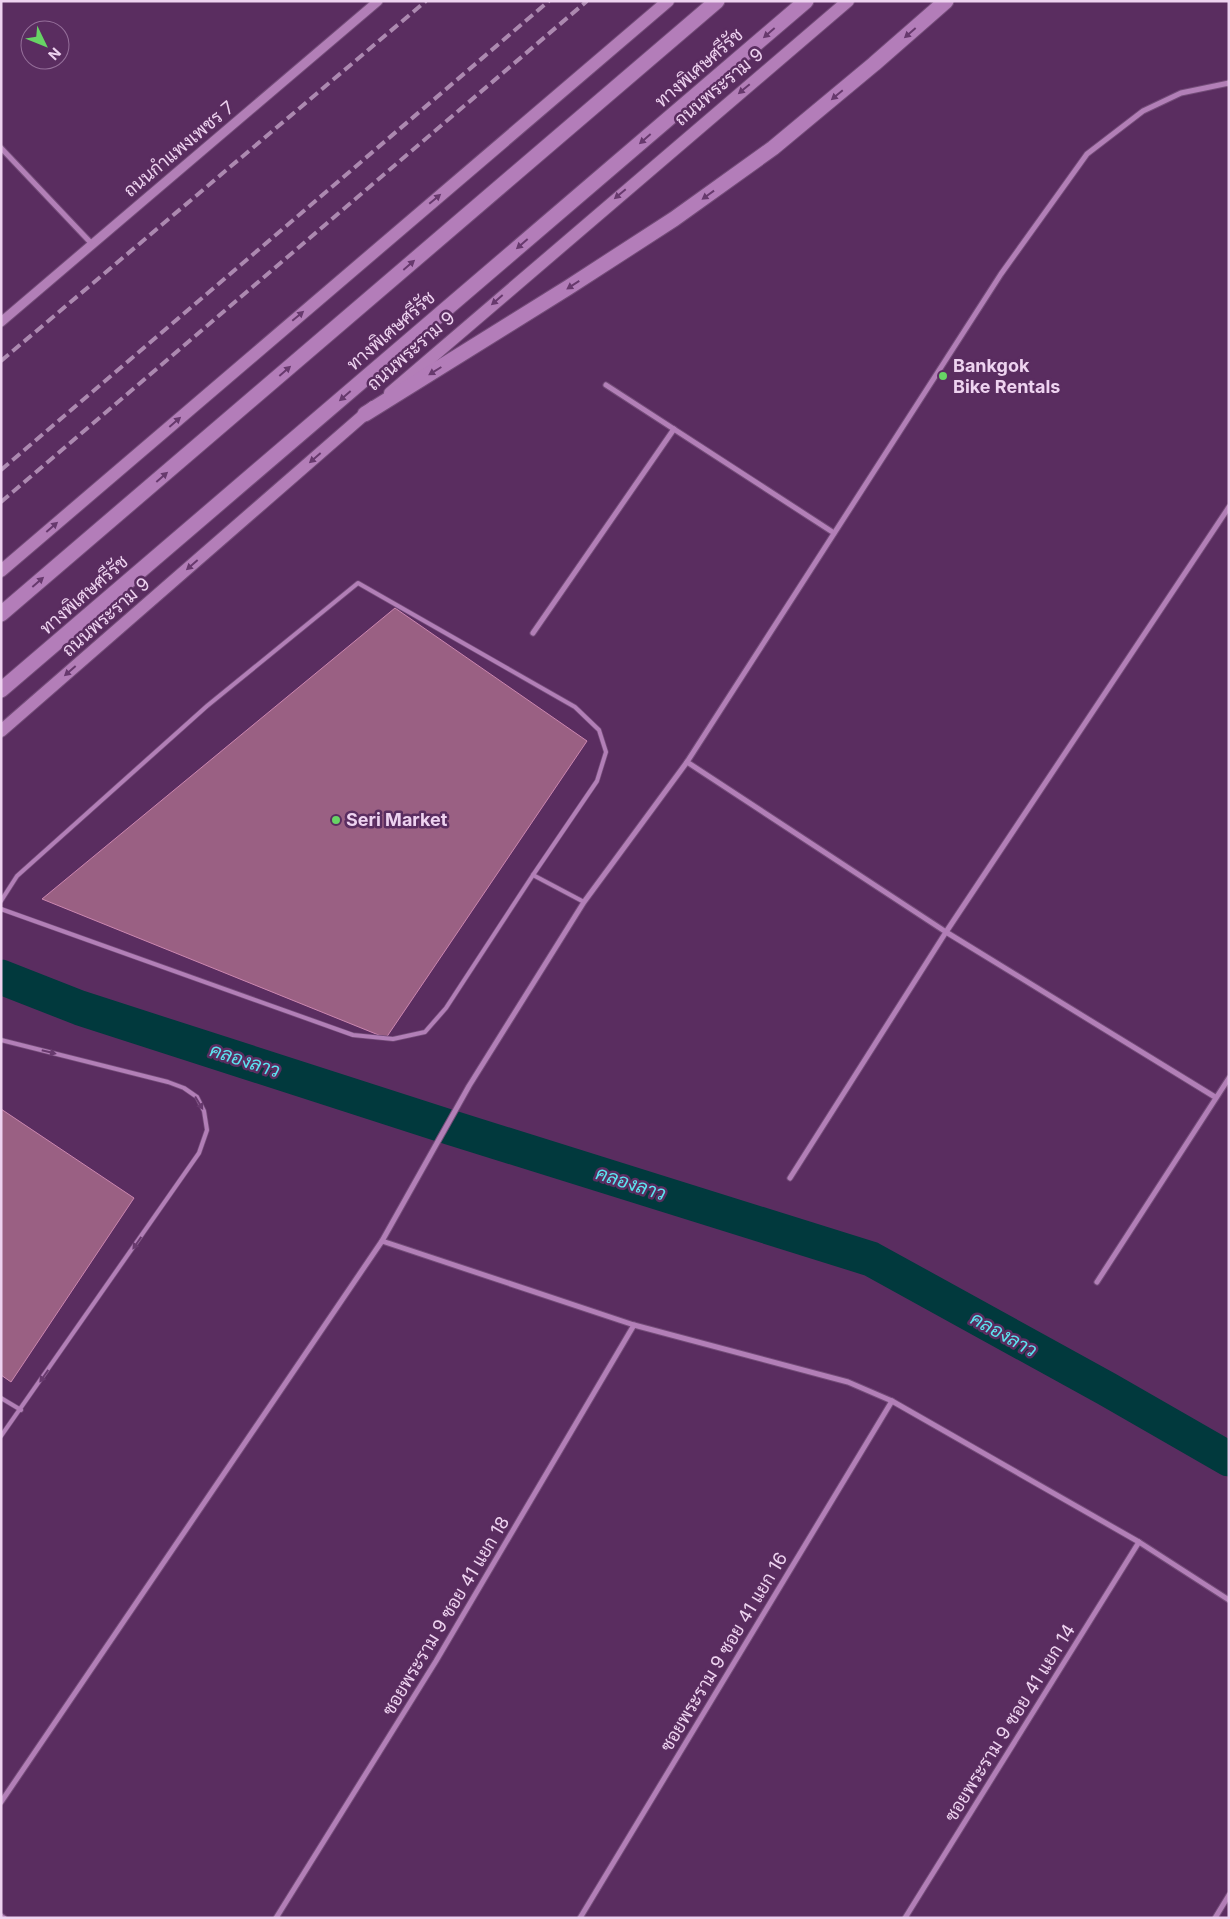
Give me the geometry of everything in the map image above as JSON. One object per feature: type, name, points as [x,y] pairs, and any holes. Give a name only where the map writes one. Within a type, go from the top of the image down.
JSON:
[{"type":"highway","points":[[1,614],[717,1]]},
{"type":"highway","name":"ทางพิเศษศรีรัช","points":[[1,690],[806,1]]},
{"type":"highway","points":[[365,414],[674,219],[773,148],[946,1]]},
{"type":"main road","points":[[1,570],[668,1]]},
{"type":"main road","name":"ถนนพระราม 9","points":[[1,731],[365,414],[848,1]]},
{"type":"street","name":"ถนนกำแพงเพชร 7","points":[[1,322],[378,1]]},
{"type":"street","points":[[1,1802],[382,1241],[469,1086],[584,902],[686,762],[1001,274],[1088,154],[1144,111],[1181,93],[1229,83]]},
{"type":"street","points":[[1,148],[92,244]]},
{"type":"street","points":[[606,386],[834,533]]},
{"type":"street","points":[[533,633],[674,429]]},
{"type":"street","points":[[790,1178],[946,932],[1229,506]]},
{"type":"street","points":[[686,762],[946,932],[1215,1097]]},
{"type":"street","points":[[1097,1282],[1229,1078]]},
{"type":"street","points":[[382,1241],[634,1325],[848,1382],[892,1401],[1139,1542],[1229,1600]]},
{"type":"street","name":"ซอยพระราม 9 ซอย 41 แยก 18","points":[[276,1918],[436,1661],[634,1325]]},
{"type":"street","name":"ซอยพระราม 9 ซอย 41 แยก 16","points":[[580,1918],[892,1401]]},
{"type":"street","name":"ซอยพระราม 9 ซอย 41 แยก 14","points":[[905,1918],[1139,1542]]},
{"type":"street","points":[[1215,1918],[1229,1895]]},
{"type":"lane","points":[[1,901],[17,876],[200,712],[358,583],[575,707],[598,730],[606,752],[597,781],[446,1008],[425,1032],[393,1040],[352,1036],[1,909]]},
{"type":"lane","points":[[533,875],[584,902]]},
{"type":"lane","points":[[1,1040],[168,1082],[184,1088],[197,1097],[204,1111],[207,1130],[199,1153],[1,1436]]},
{"type":"lane","points":[[1,1398],[20,1410]]},
{"type":"building","name":"Seri Market","points":[[395,608],[587,741],[386,1038],[42,899]]},
{"type":"building","points":[[1,1109],[134,1198],[11,1382],[1,1375]]},
{"type":"waterway","name":"คลองลาว","points":[[1,977],[80,1008],[449,1127],[871,1259],[1107,1389],[1229,1459]]},
{"type":"railway","points":[[1,361],[426,1]]},
{"type":"railway","points":[[1,470],[549,1]]},
{"type":"railway","points":[[1,502],[587,1]]},
{"type":"place","name":"Bankgok Bike Rentals","points":[[943,376]]},
{"type":"place","name":"Seri Market","points":[[336,820]]}]
